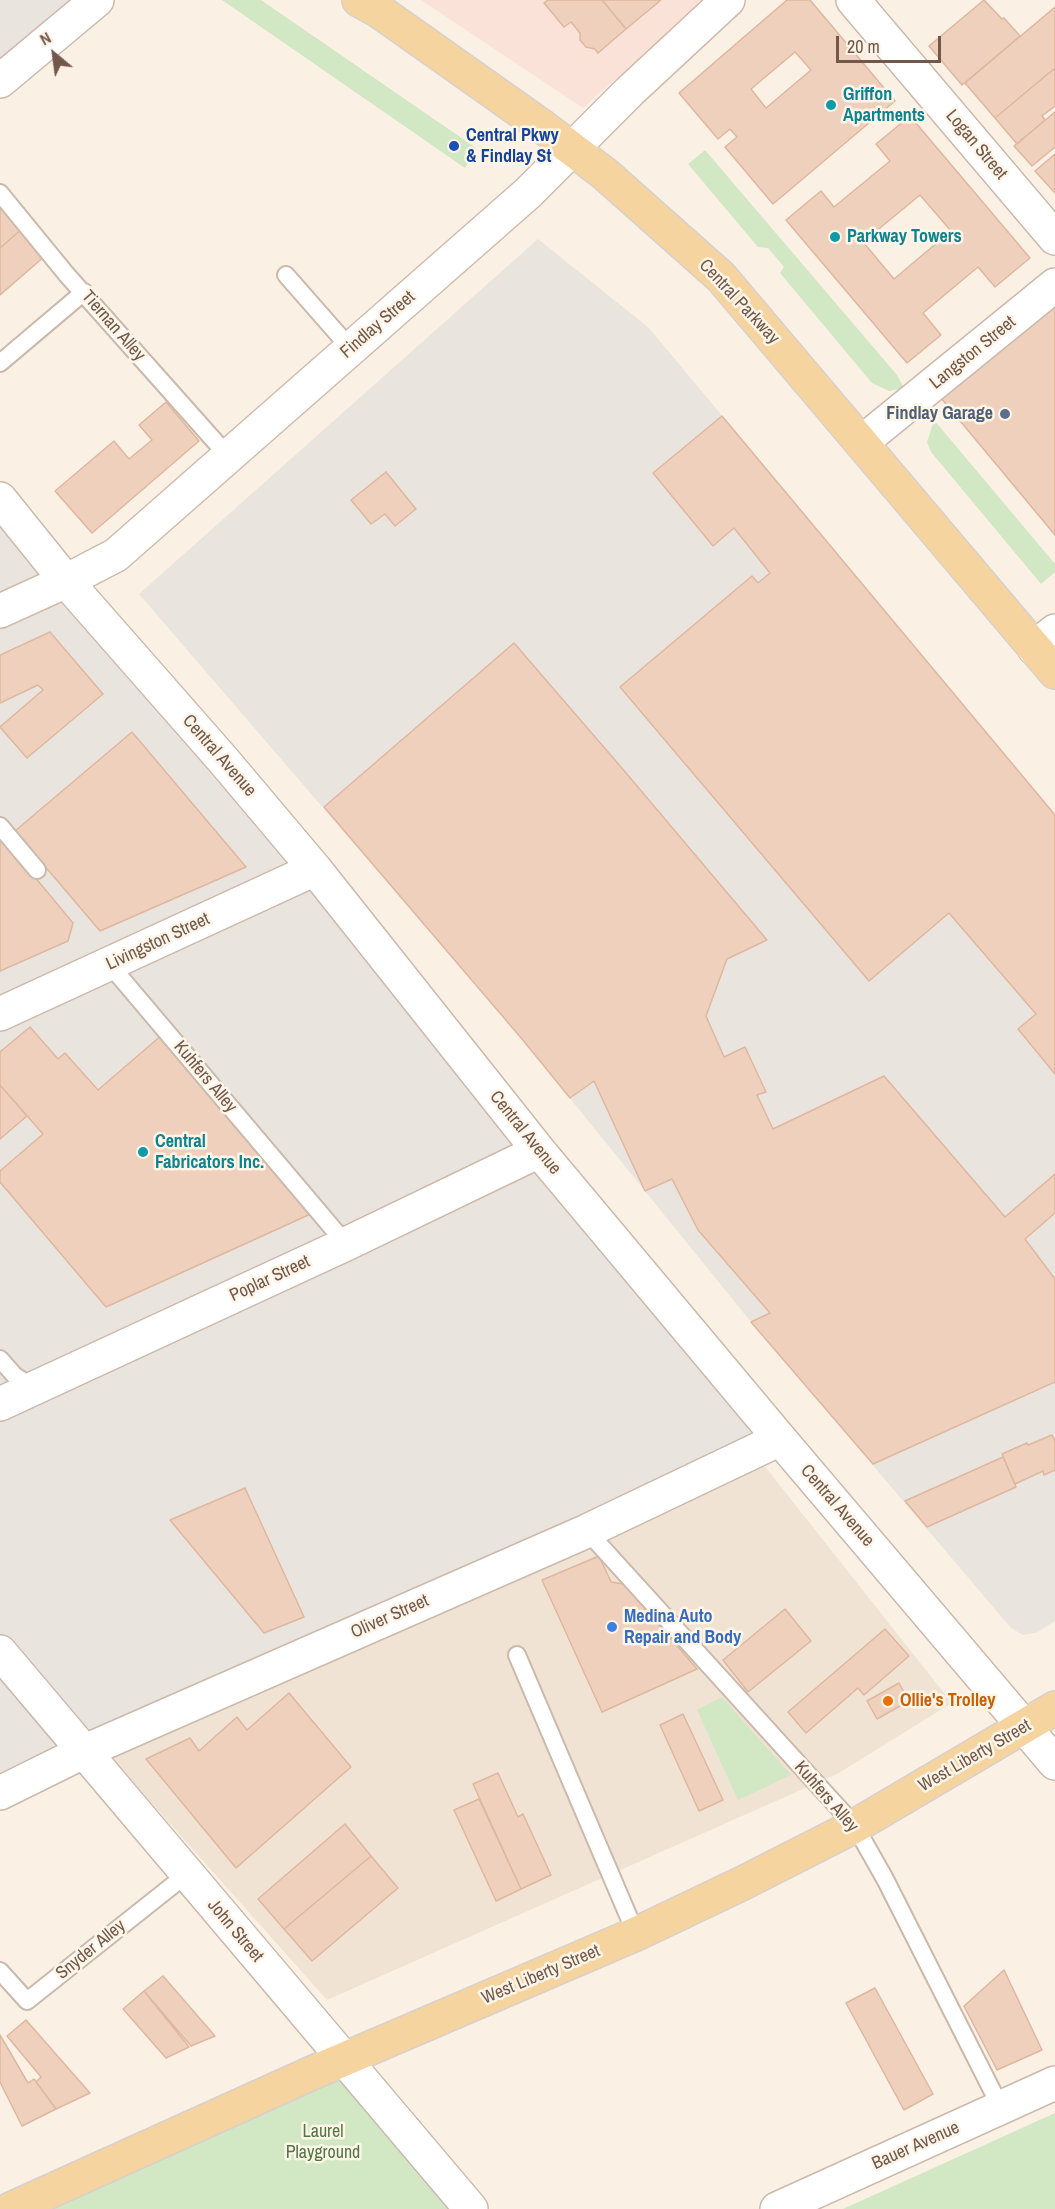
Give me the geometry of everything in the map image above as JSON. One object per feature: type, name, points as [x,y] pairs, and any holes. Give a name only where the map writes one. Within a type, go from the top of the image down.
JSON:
[{"type":"main road","name":"Central Parkway","points":[[374,4],[605,174],[721,277],[862,442],[1045,639],[1055,672]]},
{"type":"main road","name":"West Liberty Street","points":[[11,2209],[344,2059],[636,1934],[743,1883],[855,1826],[1055,1708]]},
{"type":"street","points":[[0,81],[97,0]]},
{"type":"street","name":"Findlay Street","points":[[0,611],[116,555],[528,193],[630,91],[728,0]]},
{"type":"street","name":"Logan Street","points":[[853,0],[1054,236]]},
{"type":"street","name":"Langston Street","points":[[862,442],[1055,285]]},
{"type":"street","name":"Central Avenue","points":[[0,499],[66,581],[315,869],[539,1151],[1055,1763]]},
{"type":"street","name":"Livingston Street","points":[[0,1014],[315,869]]},
{"type":"street","name":"Poplar Street","points":[[0,1404],[346,1244],[539,1151]]},
{"type":"street","name":"Oliver Street","points":[[0,1793],[83,1752],[587,1531],[780,1439]]},
{"type":"street","name":"John Street","points":[[0,1652],[471,2209]]},
{"type":"street","name":"Bauer Avenue","points":[[777,2209],[1055,2083]]},
{"type":"lane","name":"Tiernan Alley","points":[[0,193],[228,456]]},
{"type":"lane","points":[[286,275],[351,349]]},
{"type":"lane","points":[[0,363],[84,292]]},
{"type":"lane","points":[[0,826],[37,870]]},
{"type":"lane","name":"Kuhfers Alley","points":[[110,964],[346,1244]]},
{"type":"lane","points":[[0,1359],[15,1376],[35,1389]]},
{"type":"lane","name":"Kuhfers Alley","points":[[587,1531],[855,1826],[896,1900],[1000,2108]]},
{"type":"lane","points":[[518,1655],[636,1934]]},
{"type":"lane","name":"Snyder Alley","points":[[0,1971],[27,2001],[187,1874]]},
{"type":"shaded area","points":[[0,0],[97,0],[0,81]]},
{"type":"shaded area","points":[[421,0],[705,0],[583,108]]},
{"type":"shaded area","points":[[538,239],[649,328],[1055,815],[1055,1621],[1038,1632],[1023,1635],[1011,1628],[751,1322],[522,1039],[139,594]]},
{"type":"shaded area","points":[[0,499],[780,1439],[0,1793]]},
{"type":"shaded area","points":[[763,1464],[952,1703],[837,1774],[327,2000],[107,1753]]},
{"type":"green space","points":[[222,0],[261,0],[476,148],[465,168]]},
{"type":"green space","points":[[705,150],[897,375],[904,388],[889,391],[872,383],[780,273],[784,267],[768,248],[758,247],[688,164]]},
{"type":"green space","points":[[934,420],[1055,564],[1055,572],[1041,584],[931,452],[927,442]]},
{"type":"green space","points":[[722,1697],[791,1775],[738,1800],[697,1710]]},
{"type":"green space","name":"Laurel Playground","points":[[344,2059],[471,2209],[11,2209]]},
{"type":"green space","points":[[1055,2113],[1055,2209],[843,2209]]},
{"type":"building","points":[[548,0],[602,0],[626,29],[598,53],[595,49],[586,47],[580,40],[580,33],[571,22],[564,27],[544,3]]},
{"type":"building","points":[[602,0],[661,0],[626,29]]},
{"type":"building","name":"Griffon Apartments","points":[[787,0],[810,0],[895,101],[773,204],[725,147],[737,137],[730,129],[718,139],[679,93]],"holes":[[[795,52],[811,70],[766,108],[751,89]]]},
{"type":"building","points":[[984,0],[1020,36],[962,85],[929,46]]},
{"type":"building","points":[[1055,7],[1055,68],[995,118],[965,83]]},
{"type":"building","points":[[1055,68],[1055,106],[1042,116],[1045,120],[1017,144],[995,118]]},
{"type":"building","points":[[1055,112],[1055,147],[1032,166],[1014,146]]},
{"type":"building","name":"Parkway Towers","points":[[910,116],[1030,258],[995,287],[978,267],[923,313],[941,335],[907,363],[786,220],[821,191],[834,207],[890,161],[876,144]],"holes":[[[920,195],[951,231],[894,279],[863,242]]]},
{"type":"building","points":[[1055,154],[1055,193],[1035,171]]},
{"type":"building","points":[[0,203],[22,229],[0,248]]},
{"type":"building","points":[[22,229],[45,256],[0,295],[0,248]]},
{"type":"building","name":"Findlay Garage","points":[[1055,304],[1055,535],[941,398]]},
{"type":"building","points":[[166,402],[199,441],[92,533],[55,491],[114,441],[129,459],[152,440],[139,425]]},
{"type":"building","points":[[722,416],[1055,815],[1055,1074],[1018,1029],[1036,1014],[949,913],[869,981],[620,687],[752,576],[758,583],[770,573],[734,528],[713,546],[653,473]]},
{"type":"building","points":[[386,472],[416,509],[395,526],[385,514],[371,524],[351,500]]},
{"type":"building","points":[[50,632],[103,694],[27,758],[0,727],[43,690],[38,685],[0,703],[0,655]]},
{"type":"building","points":[[514,643],[767,940],[727,959],[706,1016],[724,1057],[745,1047],[766,1092],[757,1095],[773,1129],[884,1076],[1005,1217],[1055,1174],[1055,1213],[1025,1239],[1055,1279],[1055,1382],[873,1464],[751,1322],[770,1313],[698,1230],[672,1179],[645,1191],[594,1081],[570,1098],[324,807]]},
{"type":"building","points":[[132,732],[246,867],[100,931],[15,831]]},
{"type":"building","points":[[0,835],[73,923],[68,941],[0,971]]},
{"type":"building","name":"Central Fabricators Inc.","points":[[30,1027],[58,1059],[65,1053],[98,1090],[163,1034],[315,1212],[106,1307],[0,1182],[0,1171],[43,1134],[0,1085],[0,1052]]},
{"type":"building","points":[[0,1085],[27,1116],[0,1139]]},
{"type":"building","points":[[1052,1435],[1055,1441],[1055,1470],[1044,1475],[1043,1471],[1015,1484],[1002,1454]]},
{"type":"building","points":[[1003,1457],[1016,1487],[927,1527],[905,1501]]},
{"type":"building","points":[[245,1488],[304,1617],[264,1633],[170,1520]]},
{"type":"building","name":"Medina Auto Repair and Body","points":[[599,1556],[611,1582],[624,1584],[697,1669],[602,1712],[542,1580]]},
{"type":"building","points":[[785,1609],[811,1641],[748,1692],[723,1660]]},
{"type":"building","points":[[885,1629],[909,1656],[864,1695],[858,1688],[806,1733],[788,1712]]},
{"type":"building","name":"Ollie's Trolley","points":[[899,1683],[909,1701],[877,1719],[867,1701]]},
{"type":"building","points":[[289,1693],[351,1767],[236,1868],[146,1759],[190,1738],[199,1751],[237,1717],[247,1730]]},
{"type":"building","points":[[683,1714],[723,1800],[699,1811],[660,1725]]},
{"type":"building","points":[[498,1773],[518,1817],[523,1814],[551,1875],[521,1889],[473,1784]]},
{"type":"building","points":[[479,1799],[521,1889],[496,1901],[454,1810]]},
{"type":"building","points":[[345,1824],[371,1856],[284,1929],[258,1899]]},
{"type":"building","points":[[371,1856],[398,1888],[312,1961],[284,1929]]},
{"type":"building","points":[[1004,1970],[1042,2050],[997,2070],[964,2006]]},
{"type":"building","points":[[163,1976],[215,2036],[191,2046],[144,1991]]},
{"type":"building","points":[[875,1988],[933,2094],[904,2110],[846,2003]]},
{"type":"building","points":[[144,1991],[189,2047],[166,2058],[123,2009]]},
{"type":"building","points":[[26,2020],[90,2093],[56,2109],[36,2082],[41,2077],[7,2036]]},
{"type":"building","points":[[0,2035],[28,2083],[34,2079],[56,2109],[22,2126],[0,2082]]},
{"type":"place","name":"Griffon Apartments","points":[[831,105]]},
{"type":"place","name":"Central Pkwy & Findlay St","points":[[454,146]]},
{"type":"place","name":"Parkway Towers","points":[[835,237]]},
{"type":"place","name":"Findlay Garage","points":[[1005,414]]},
{"type":"place","name":"Central Fabricators Inc.","points":[[143,1152]]},
{"type":"place","name":"Medina Auto Repair and Body","points":[[612,1627]]},
{"type":"place","name":"Ollie's Trolley","points":[[888,1701]]}]
